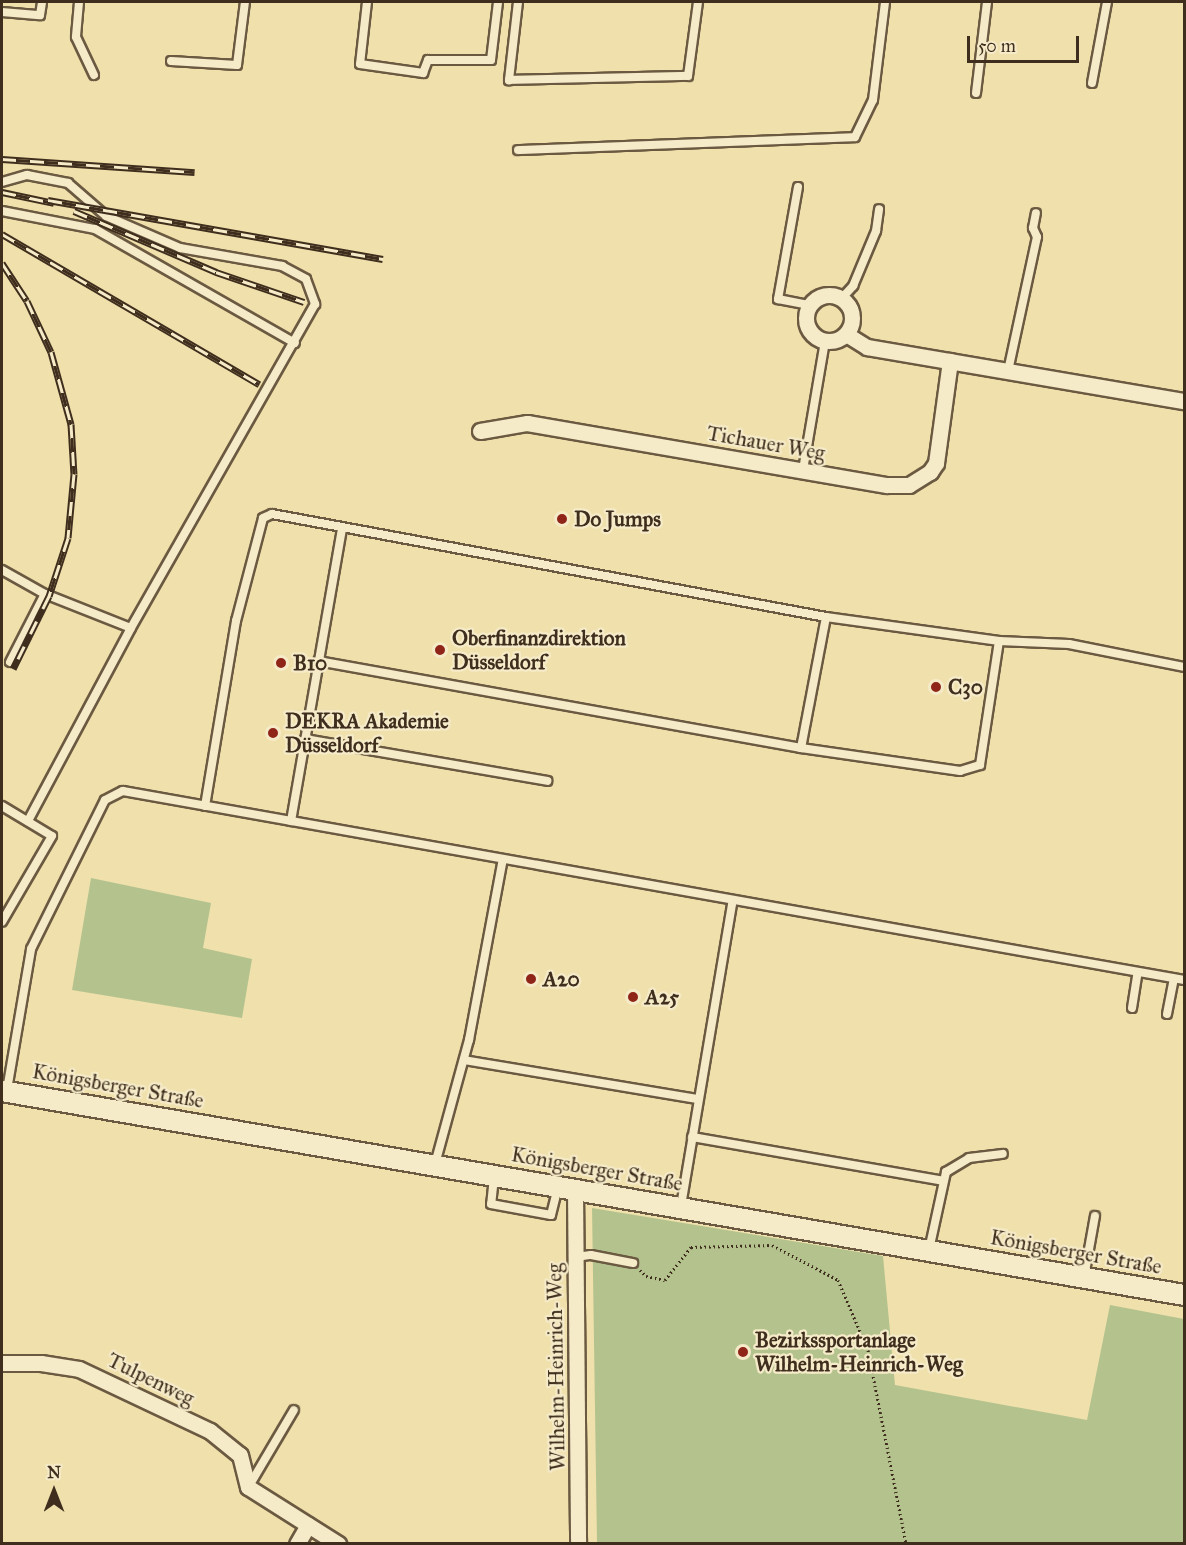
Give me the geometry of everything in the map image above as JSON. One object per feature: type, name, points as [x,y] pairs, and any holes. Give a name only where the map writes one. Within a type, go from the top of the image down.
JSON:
[{"type":"main road","name":"Königsberger Straße","points":[[4,1091],[1185,1295]]},
{"type":"street","points":[[827,295],[841,299],[852,316],[846,334],[825,341],[815,337],[807,325],[809,305],[827,295]]},
{"type":"street","points":[[846,334],[867,347],[1185,401]]},
{"type":"street","name":"Tichauer Weg","points":[[480,431],[527,423],[896,486],[909,485],[930,472],[936,463],[950,361]]},
{"type":"street","name":"Wilhelm-Heinrich-Weg","points":[[567,1188],[576,1257],[578,1544]]},
{"type":"street","name":"Tulpenweg","points":[[2,1363],[41,1363],[79,1369],[210,1431],[240,1455],[249,1487]]},
{"type":"street","points":[[249,1487],[338,1544]]},
{"type":"street","points":[[297,1544],[308,1525]]},
{"type":"lane","points":[[2,12],[40,15],[42,2]]},
{"type":"lane","points":[[79,2],[76,37],[94,75]]},
{"type":"lane","points":[[171,61],[237,65],[245,2]]},
{"type":"lane","points":[[367,2],[360,64],[423,73],[428,60],[491,60],[498,2]]},
{"type":"lane","points":[[518,2],[509,80],[688,76],[698,2]]},
{"type":"lane","points":[[518,150],[855,137],[873,100],[885,2]]},
{"type":"lane","points":[[976,93],[987,2]]},
{"type":"lane","points":[[1092,83],[1107,2]]},
{"type":"lane","points":[[2,182],[27,175],[68,183],[106,216],[180,248],[266,261],[296,272],[312,287],[315,304],[131,628],[28,821]]},
{"type":"lane","points":[[798,187],[778,299],[809,305]]},
{"type":"lane","points":[[841,299],[853,286],[876,231],[879,209]]},
{"type":"lane","points":[[2,211],[95,229],[295,342]]},
{"type":"lane","points":[[1008,371],[1037,237],[1033,228],[1036,213]]},
{"type":"lane","points":[[803,470],[825,341]]},
{"type":"lane","points":[[205,806],[234,632],[262,518],[272,514],[826,617],[999,641],[1069,644],[1185,667]]},
{"type":"lane","points":[[291,821],[342,528]]},
{"type":"lane","points":[[2,570],[45,594],[131,628]]},
{"type":"lane","points":[[10,662],[45,594]]},
{"type":"lane","points":[[801,748],[826,617]]},
{"type":"lane","points":[[318,661],[801,748],[960,771],[980,765],[999,641]]},
{"type":"lane","points":[[305,739],[547,782]]},
{"type":"lane","points":[[4,1091],[31,949],[105,800],[123,791],[1185,981]]},
{"type":"lane","points":[[2,806],[52,836],[2,922]]},
{"type":"lane","points":[[435,1165],[464,1060],[503,859]]},
{"type":"lane","points":[[681,1208],[733,900]]},
{"type":"lane","points":[[1132,1008],[1138,972]]},
{"type":"lane","points":[[1167,1014],[1174,978]]},
{"type":"lane","points":[[464,1060],[698,1099]]},
{"type":"lane","points":[[692,1137],[943,1181]]},
{"type":"lane","points":[[929,1251],[946,1172],[958,1164],[981,1155],[1003,1154]]},
{"type":"lane","points":[[494,1175],[491,1204],[551,1215],[567,1188]]},
{"type":"lane","points":[[1083,1278],[1095,1216]]},
{"type":"lane","points":[[576,1257],[591,1255],[633,1263]]},
{"type":"lane","points":[[249,1487],[294,1410]]},
{"type":"path","points":[[633,1263],[646,1276],[664,1280],[691,1246],[771,1245],[838,1280],[868,1350],[906,1544]]},
{"type":"green space","points":[[91,878],[211,903],[203,948],[252,959],[242,1018],[72,990]]},
{"type":"green space","name":"Bezirkssportanlage Wilhelm-Heinrich-Weg","points":[[592,1208],[883,1256],[895,1385],[1087,1420],[1110,1305],[1184,1319],[1184,1543],[597,1543]]},
{"type":"railway","points":[[2,159],[195,172]]},
{"type":"railway","points":[[2,192],[54,203]]},
{"type":"railway","points":[[48,200],[383,259]]},
{"type":"railway","points":[[74,211],[216,272],[304,302]]},
{"type":"railway","points":[[2,234],[259,384]]},
{"type":"railway","points":[[2,263],[27,301],[51,352],[71,424],[74,474],[68,538],[49,596],[13,669]]},
{"type":"place","name":"Do Jumps","points":[[562,519]]},
{"type":"place","name":"Oberfinanzdirektion Düsseldorf","points":[[440,650]]},
{"type":"place","name":"B10","points":[[281,663]]},
{"type":"place","name":"C30","points":[[936,687]]},
{"type":"place","name":"DEKRA Akademie Düsseldorf","points":[[273,733]]},
{"type":"place","name":"A20","points":[[531,979]]},
{"type":"place","name":"A25","points":[[633,997]]},
{"type":"place","name":"Bezirkssportanlage Wilhelm-Heinrich-Weg","points":[[743,1352]]}]
